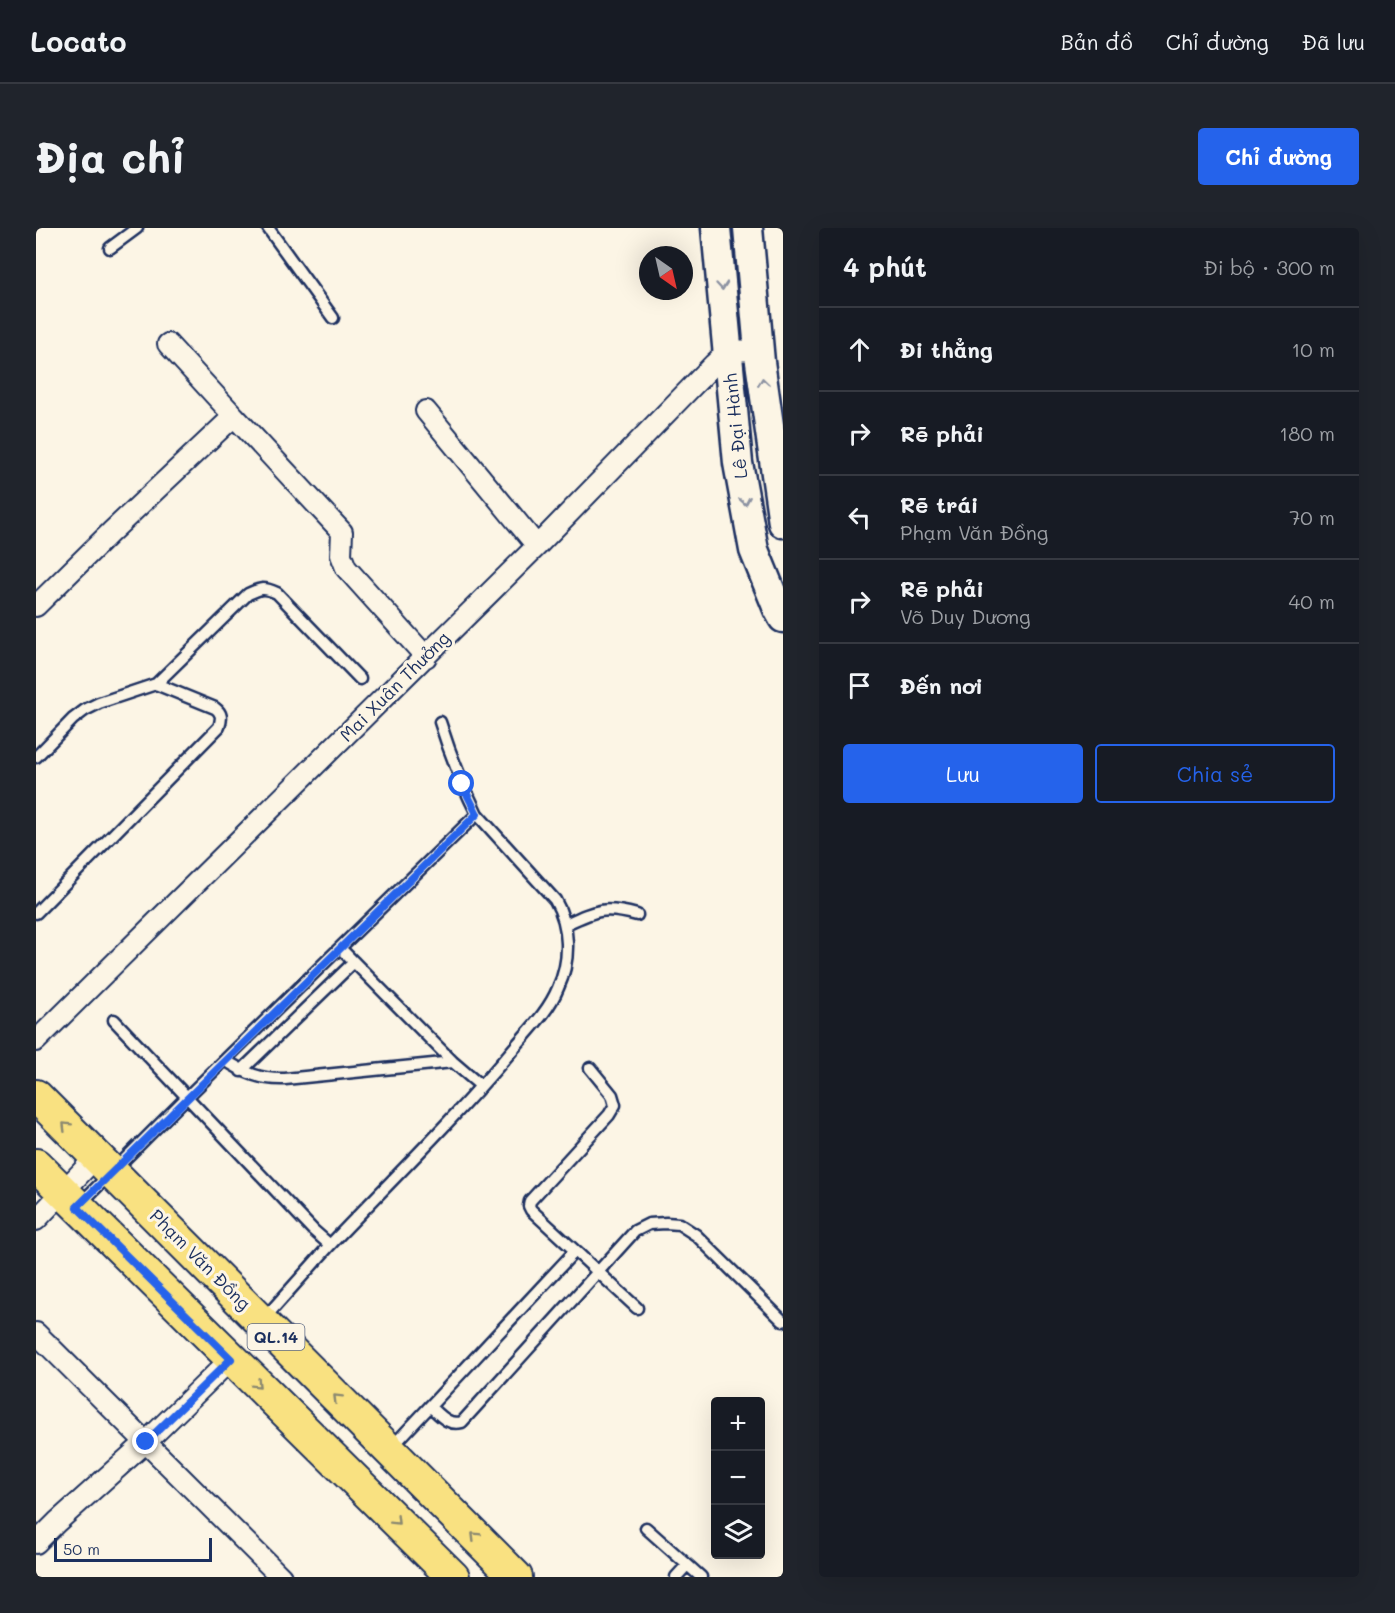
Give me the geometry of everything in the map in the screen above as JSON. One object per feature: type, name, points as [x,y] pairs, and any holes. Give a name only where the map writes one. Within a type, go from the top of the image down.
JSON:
[{"type":"main road","name":"Lê Đại Hành","points":[[716,228],[738,463],[754,550],[783,618]]},
{"type":"main road","name":"Lê Đại Hành","points":[[748,228],[759,350],[783,524]]},
{"type":"main road","name":"Phạm Văn Đồng","points":[[36,1096],[516,1577]]},
{"type":"main road","name":"QL.14","points":[[36,1165],[453,1577]]},
{"type":"street","points":[[168,344],[342,532],[342,555],[346,568],[426,657]]},
{"type":"street","points":[[728,351],[759,350]]},
{"type":"street","name":"Mai Xuân Thưởng","points":[[36,1041],[426,657],[728,351]]},
{"type":"street","points":[[426,411],[537,546]]},
{"type":"street","points":[[36,606],[234,416]]},
{"type":"street","points":[[36,1220],[70,1199],[104,1164]]},
{"type":"street","points":[[36,1333],[281,1577]]},
{"type":"street","points":[[36,1543],[146,1442],[231,1359]]},
{"type":"lane","points":[[110,248],[136,228]]},
{"type":"lane","points":[[268,228],[333,318]]},
{"type":"lane","points":[[36,757],[73,719],[85,710],[156,684],[249,594],[259,588],[277,593],[360,679]]},
{"type":"lane","points":[[36,913],[219,726],[220,711],[156,684]]},
{"type":"lane","points":[[261,1322],[330,1245],[481,1086],[550,1004],[559,987],[564,970],[567,939],[562,912],[555,900],[477,814],[462,784],[440,722]]},
{"type":"lane","points":[[104,1164],[187,1097],[477,814]]},
{"type":"lane","points":[[566,924],[590,913],[608,909],[637,915]]},
{"type":"lane","points":[[340,948],[453,1062],[481,1086]]},
{"type":"lane","points":[[241,1071],[354,962]]},
{"type":"lane","points":[[114,1020],[313,1230],[330,1245]]},
{"type":"lane","points":[[225,1060],[241,1071],[267,1080],[453,1062]]},
{"type":"lane","points":[[590,1068],[612,1095],[615,1105],[609,1115],[530,1201],[529,1206],[637,1308]]},
{"type":"lane","points":[[430,1406],[449,1422],[455,1424],[462,1422],[597,1271],[635,1231],[650,1224],[679,1224],[696,1235],[783,1321]]},
{"type":"lane","points":[[389,1450],[575,1251]]},
{"type":"lane","points":[[646,1528],[701,1577]]},
{"type":"lane","points":[[676,1577],[687,1565]]},
{"type":"route","points":[[146,1442],[231,1359],[77,1207],[477,814],[462,784]]}]
